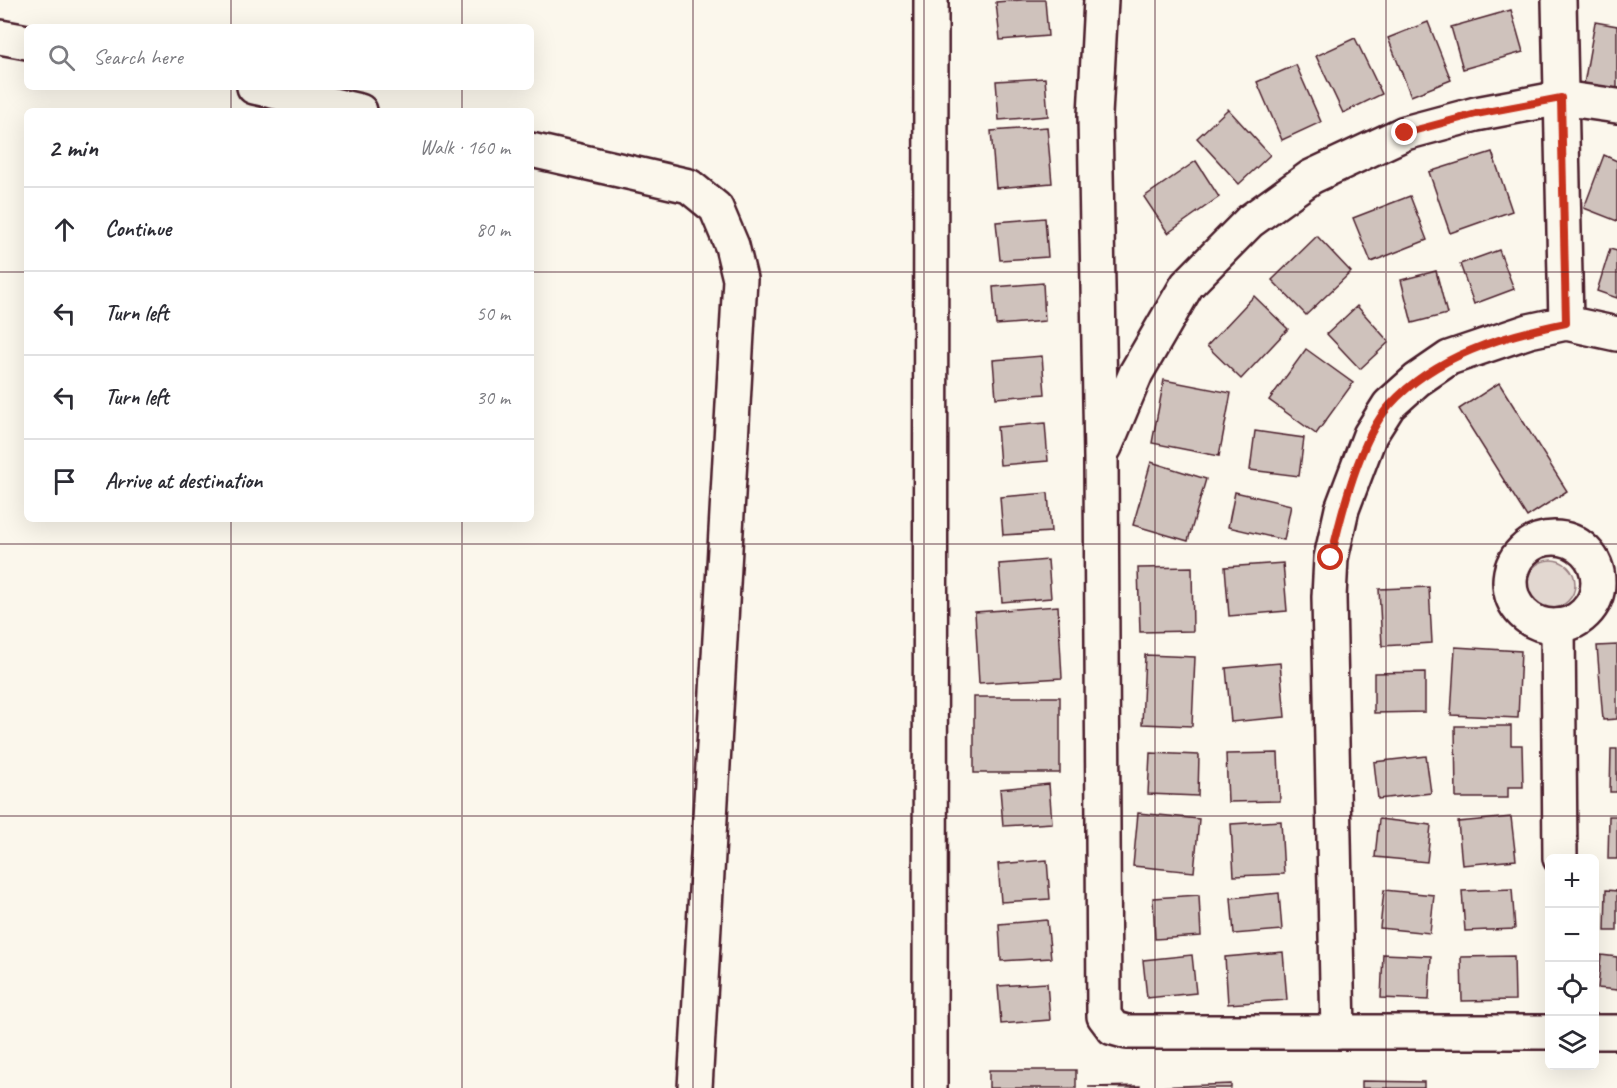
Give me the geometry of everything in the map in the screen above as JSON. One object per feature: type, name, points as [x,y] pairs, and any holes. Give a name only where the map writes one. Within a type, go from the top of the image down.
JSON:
[{"type":"street","points":[[930,1088],[931,0]]},
{"type":"street","points":[[1101,0],[1095,115],[1101,458],[1104,1016],[1113,1028],[1127,1032],[1545,1032]]},
{"type":"street","points":[[1559,0],[1566,323]]},
{"type":"street","points":[[0,37],[24,41]]},
{"type":"street","points":[[267,90],[347,108]]},
{"type":"street","points":[[1101,458],[1136,373],[1187,285],[1250,220],[1311,177],[1405,133],[1476,114],[1561,98],[1617,106]]},
{"type":"street","points":[[534,151],[689,186],[716,208],[732,246],[741,279],[695,1088]]},
{"type":"street","points":[[1338,1032],[1329,597],[1331,558],[1342,509],[1370,435],[1389,405],[1449,358],[1529,331],[1566,323],[1617,334]]},
{"type":"street","points":[[1558,626],[1560,854]]},
{"type":"street","points":[[1599,1032],[1617,1032]]},
{"type":"shaded area","points":[[1551,560],[1568,567],[1575,584],[1568,601],[1551,608],[1534,601],[1527,584],[1534,567]]},
{"type":"building","points":[[1045,0],[1048,36],[1000,40],[996,2]]},
{"type":"building","points":[[1511,10],[1523,52],[1463,69],[1451,27]]},
{"type":"building","points":[[1428,22],[1451,80],[1411,96],[1388,38]]},
{"type":"building","points":[[1595,22],[1617,26],[1617,90],[1584,84]]},
{"type":"building","points":[[1355,38],[1382,94],[1343,113],[1316,56]]},
{"type":"building","points":[[1296,65],[1321,122],[1282,140],[1257,82]]},
{"type":"building","points":[[1045,78],[1048,116],[999,120],[996,81]]},
{"type":"building","points":[[1228,109],[1270,155],[1239,184],[1197,138]]},
{"type":"building","points":[[1047,127],[1052,183],[996,188],[991,131]]},
{"type":"building","points":[[1492,152],[1512,211],[1450,233],[1429,172]]},
{"type":"building","points":[[1604,155],[1617,161],[1617,221],[1584,208]]},
{"type":"building","points":[[1196,161],[1219,197],[1168,233],[1144,197]]},
{"type":"building","points":[[1410,196],[1427,240],[1371,262],[1353,218]]},
{"type":"building","points":[[1045,218],[1048,257],[1000,260],[996,222]]},
{"type":"building","points":[[1317,236],[1351,272],[1306,315],[1272,280]]},
{"type":"building","points":[[1610,249],[1617,251],[1617,298],[1597,291]]},
{"type":"building","points":[[1499,250],[1514,289],[1474,304],[1460,264]]},
{"type":"building","points":[[1436,271],[1447,314],[1412,323],[1401,280]]},
{"type":"building","points":[[1043,283],[1045,321],[996,325],[993,287]]},
{"type":"building","points":[[1254,296],[1288,329],[1241,379],[1207,346]]},
{"type":"building","points":[[1357,306],[1389,342],[1360,369],[1327,334]]},
{"type":"building","points":[[1306,349],[1353,383],[1316,434],[1269,400]]},
{"type":"building","points":[[1042,356],[1045,394],[996,398],[993,360]]},
{"type":"building","points":[[1164,380],[1231,393],[1219,456],[1152,443]]},
{"type":"building","points":[[1499,383],[1567,491],[1527,517],[1459,409]]},
{"type":"building","points":[[1045,423],[1048,461],[1000,465],[997,427]]},
{"type":"building","points":[[1255,431],[1304,438],[1299,476],[1250,470]]},
{"type":"building","points":[[1151,462],[1206,479],[1188,541],[1133,525]]},
{"type":"building","points":[[1235,492],[1291,505],[1284,540],[1228,527]]},
{"type":"building","points":[[1048,493],[1051,532],[1003,535],[1000,497]]},
{"type":"building","points":[[1048,560],[1051,598],[1002,602],[999,564]]},
{"type":"building","points":[[1283,563],[1287,611],[1229,616],[1225,567]]},
{"type":"building","points":[[1192,567],[1193,631],[1140,632],[1138,568]]},
{"type":"building","points":[[1429,587],[1432,643],[1382,646],[1379,589]]},
{"type":"building","points":[[1058,606],[1062,678],[979,683],[975,612]]},
{"type":"building","points":[[1617,645],[1617,719],[1603,720],[1597,646]]},
{"type":"building","points":[[1455,647],[1521,651],[1518,718],[1451,715]]},
{"type":"building","points":[[1145,655],[1195,657],[1192,726],[1142,724]]},
{"type":"building","points":[[1280,663],[1285,717],[1231,722],[1226,668]]},
{"type":"building","points":[[1425,672],[1425,712],[1374,713],[1374,673]]},
{"type":"building","points":[[974,697],[1060,697],[1060,773],[974,773]]},
{"type":"building","points":[[1455,726],[1511,726],[1511,745],[1522,745],[1523,787],[1508,787],[1508,798],[1456,798]]},
{"type":"building","points":[[1611,749],[1617,749],[1617,792],[1610,792]]},
{"type":"building","points":[[1150,753],[1199,755],[1198,796],[1148,794]]},
{"type":"building","points":[[1278,753],[1280,801],[1228,802],[1226,754]]},
{"type":"building","points":[[1426,756],[1431,793],[1378,799],[1374,762]]},
{"type":"building","points":[[1049,784],[1052,823],[1003,826],[1000,789]]},
{"type":"building","points":[[1138,813],[1199,819],[1194,872],[1133,866]]},
{"type":"building","points":[[1609,816],[1617,816],[1617,859],[1608,859]]},
{"type":"building","points":[[1511,817],[1516,860],[1462,865],[1458,822]]},
{"type":"building","points":[[1379,819],[1431,825],[1427,862],[1375,857]]},
{"type":"building","points":[[1281,821],[1284,874],[1234,876],[1231,824]]},
{"type":"building","points":[[1047,860],[1050,899],[1001,902],[998,864]]},
{"type":"building","points":[[1512,889],[1515,929],[1465,931],[1462,891]]},
{"type":"building","points":[[1384,890],[1434,895],[1430,933],[1380,928]]},
{"type":"building","points":[[1606,890],[1617,891],[1617,931],[1605,931]]},
{"type":"building","points":[[1279,893],[1282,930],[1234,934],[1231,898]]},
{"type":"building","points":[[1199,895],[1201,936],[1155,939],[1153,898]]},
{"type":"building","points":[[1047,920],[1051,958],[1001,961],[999,924]]},
{"type":"building","points":[[1283,952],[1287,1000],[1228,1004],[1225,957]]},
{"type":"building","points":[[1383,954],[1431,956],[1429,1000],[1381,998]]},
{"type":"building","points":[[1192,955],[1196,993],[1147,998],[1143,960]]},
{"type":"building","points":[[1601,955],[1617,957],[1617,990],[1599,988]]},
{"type":"building","points":[[1514,956],[1515,1000],[1462,1001],[1461,957]]},
{"type":"building","points":[[1047,983],[1050,1020],[1001,1024],[998,986]]},
{"type":"building","points":[[989,1070],[1076,1070],[1076,1088],[989,1088]]},
{"type":"building","points":[[1362,1081],[1424,1082],[1424,1088],[1362,1088]]},
{"type":"building","points":[[1231,1084],[1231,1088],[1157,1088],[1157,1087]]},
{"type":"building","points":[[1140,1086],[1140,1088],[1088,1087]]},
{"type":"route","points":[[1331,558],[1342,509],[1370,435],[1389,405],[1449,358],[1529,331],[1566,323],[1561,98],[1476,114],[1405,133]]}]
